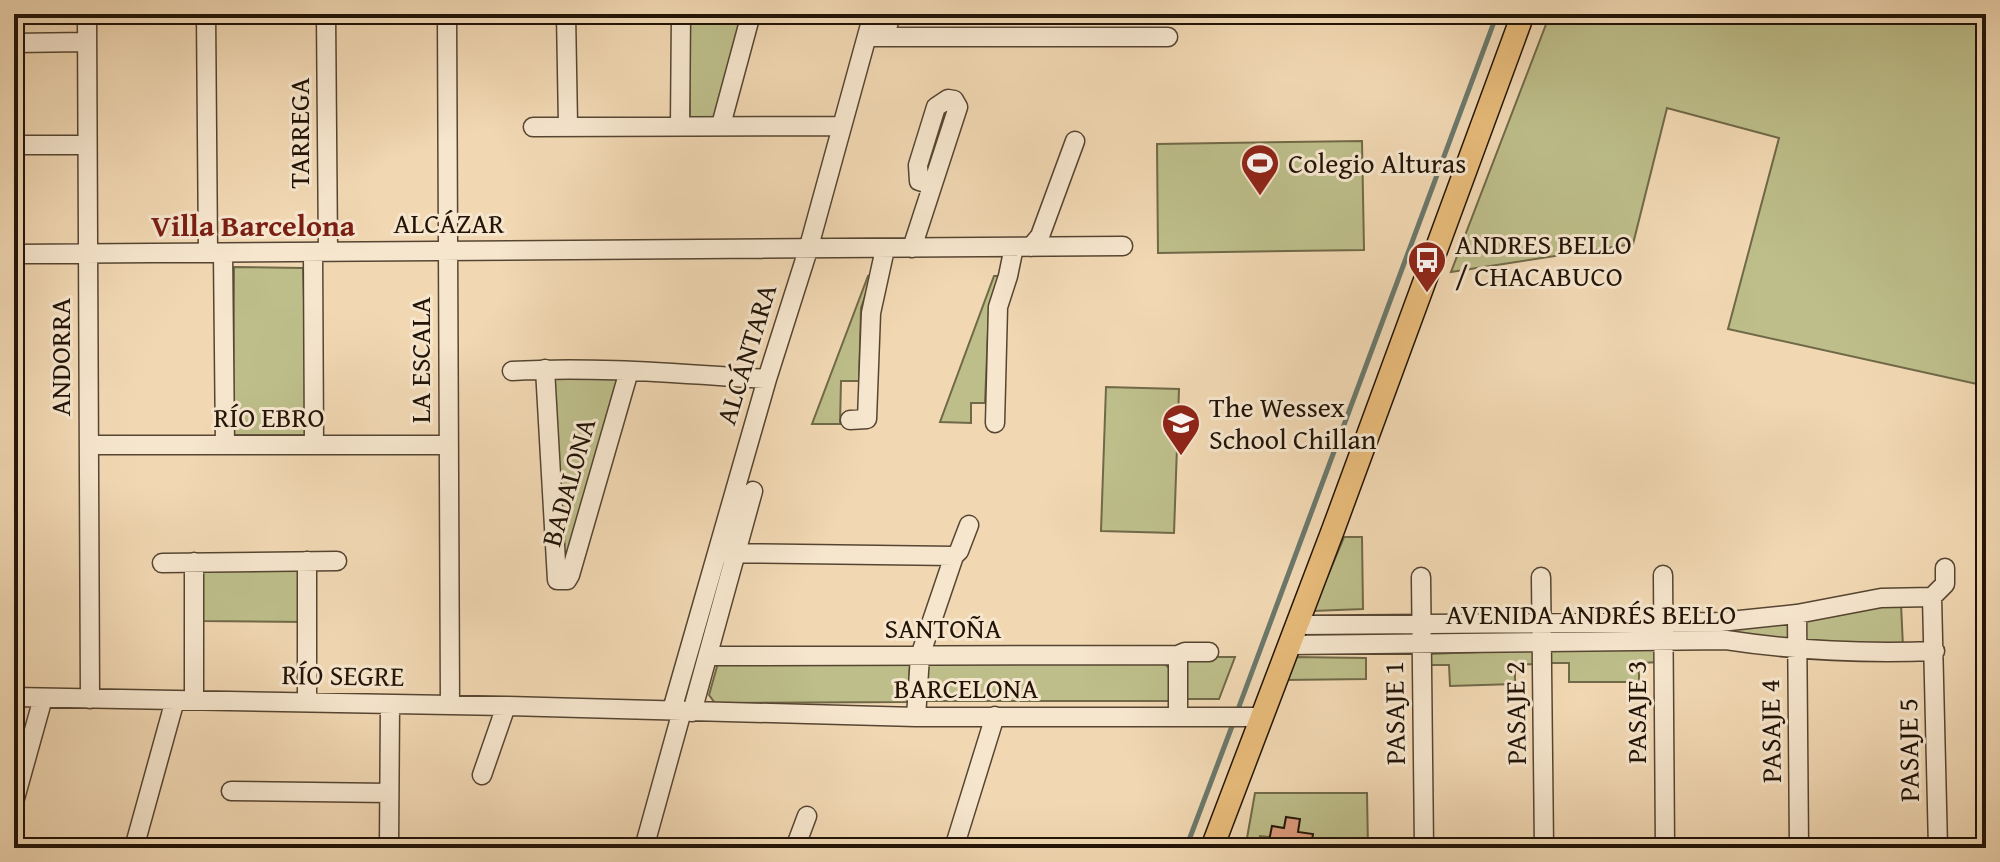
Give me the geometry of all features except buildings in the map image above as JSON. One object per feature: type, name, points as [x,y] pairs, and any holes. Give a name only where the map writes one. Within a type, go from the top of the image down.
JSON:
[{"type":"main road","points":[[1212,848],[1252,717],[1292,635],[1523,14]]},
{"type":"street","name":"ANDORRA","points":[[87,14],[90,699]]},
{"type":"street","points":[[206,14],[225,445]]},
{"type":"street","name":"TARREGA","points":[[314,445],[326,14]]},
{"type":"street","name":"LA ESCALA","points":[[447,14],[450,705]]},
{"type":"street","points":[[566,14],[568,125]]},
{"type":"street","points":[[680,125],[681,14]]},
{"type":"street","points":[[721,125],[751,14]]},
{"type":"street","name":"ALCÁNTARA","points":[[873,14],[876,36]]},
{"type":"street","name":"ALCÁNTARA","points":[[644,848],[682,711],[717,553],[767,379],[808,250],[842,126],[876,36],[891,14]]},
{"type":"street","points":[[876,36],[1168,37]]},
{"type":"street","points":[[14,43],[87,42]]},
{"type":"street","points":[[533,127],[842,126]]},
{"type":"street","points":[[995,423],[998,307],[1022,247],[1040,236],[1075,141]]},
{"type":"street","points":[[14,145],[87,145]]},
{"type":"street","points":[[912,248],[932,185]]},
{"type":"street","name":"ALCÁZAR","points":[[14,254],[1123,246]]},
{"type":"street","points":[[850,420],[867,419],[871,313],[885,249]]},
{"type":"street","name":"BADALONA","points":[[545,369],[557,580],[567,580],[570,575],[629,371]]},
{"type":"street","points":[[512,371],[629,371],[767,379]]},
{"type":"street","name":"RÍO EBRO","points":[[89,445],[449,445]]},
{"type":"street","name":"ALCÁNTARA","points":[[682,711],[708,656],[753,491]]},
{"type":"street","points":[[916,717],[920,656],[954,556],[969,525]]},
{"type":"street","points":[[717,553],[954,556]]},
{"type":"street","points":[[307,561],[307,702]]},
{"type":"street","points":[[162,563],[337,561]]},
{"type":"street","points":[[134,848],[184,700],[194,562]]},
{"type":"street","points":[[1935,651],[1932,597],[1945,584],[1945,568]]},
{"type":"street","name":"PASAJE 3","points":[[1663,575],[1665,848]]},
{"type":"street","name":"PASAJE 1","points":[[1421,577],[1424,848]]},
{"type":"street","name":"PASAJE 2","points":[[1541,577],[1544,848]]},
{"type":"street","name":"AVENIDA ANDRÉS BELLO","points":[[1663,632],[1797,614],[1881,598],[1932,597]]},
{"type":"street","name":"PASAJE 4","points":[[1797,614],[1799,848]]},
{"type":"street","name":"AVENIDA ANDRÉS BELLO","points":[[1292,635],[1663,632],[1797,651],[1868,654],[1935,651]]},
{"type":"street","name":"PASAJE 5","points":[[1935,651],[1938,848]]},
{"type":"street","name":"SANTOÑA","points":[[708,656],[1178,655],[1209,652]]},
{"type":"street","points":[[1178,655],[1178,717]]},
{"type":"street","name":"RÍO SEGRE","points":[[14,697],[682,711]]},
{"type":"street","points":[[14,802],[43,698]]},
{"type":"street","points":[[389,848],[390,704]]},
{"type":"street","points":[[482,775],[506,706]]},
{"type":"street","name":"BARCELONA","points":[[682,711],[916,717],[1252,717]]},
{"type":"street","points":[[954,848],[995,716]]},
{"type":"street","points":[[231,791],[389,793]]},
{"type":"street","points":[[795,848],[807,816]]},
{"type":"green space","points":[[688,14],[746,14],[715,121],[690,120]]},
{"type":"green space","points":[[1550,14],[1986,14],[1986,386],[1728,329],[1779,138],[1667,108],[1633,244],[1451,272]]},
{"type":"green space","name":"Colegio Alturas","points":[[1362,141],[1364,250],[1158,253],[1157,144]]},
{"type":"green space","points":[[234,267],[303,268],[308,435],[233,435]]},
{"type":"green space","points":[[873,274],[861,308],[859,381],[841,381],[840,424],[812,424],[868,276]]},
{"type":"green space","points":[[994,276],[999,276],[989,307],[985,403],[971,403],[971,423],[940,422]]},
{"type":"green space","points":[[549,372],[627,375],[561,578]]},
{"type":"green space","points":[[1106,387],[1179,389],[1174,533],[1101,531]]},
{"type":"green space","points":[[1344,537],[1362,537],[1363,609],[1313,611]]},
{"type":"green space","points":[[303,565],[305,622],[199,621],[200,568]]},
{"type":"green space","points":[[1901,604],[1903,647],[1673,634],[1673,629]]},
{"type":"green space","points":[[1535,650],[1535,664],[1515,665],[1515,684],[1450,686],[1449,665],[1428,665],[1428,654]]},
{"type":"green space","points":[[1549,650],[1660,650],[1661,662],[1639,663],[1639,682],[1569,682],[1569,663],[1549,663]]},
{"type":"green space","points":[[1184,657],[1235,657],[1219,699],[1184,699]]},
{"type":"green space","points":[[1294,657],[1366,658],[1366,679],[1285,680]]},
{"type":"green space","points":[[927,662],[1164,663],[1173,672],[1172,701],[924,701]]},
{"type":"green space","points":[[718,663],[910,663],[908,702],[715,703],[709,695]]},
{"type":"green space","points":[[1255,793],[1367,793],[1368,848],[1260,836],[1259,845],[1247,838]]},
{"type":"waterway","points":[[1237,712],[1497,14]]},
{"type":"waterway","points":[[1186,848],[1234,721]]},
{"type":"place","name":"Colegio Alturas","points":[[1260,197]]},
{"type":"place","name":"ANDRES BELLO / CHACABUCO","points":[[1427,294]]},
{"type":"place","name":"The Wessex School Chillan","points":[[1181,457]]},
{"type":"district","name":"Villa Barcelona","points":[[253,226]]}]
